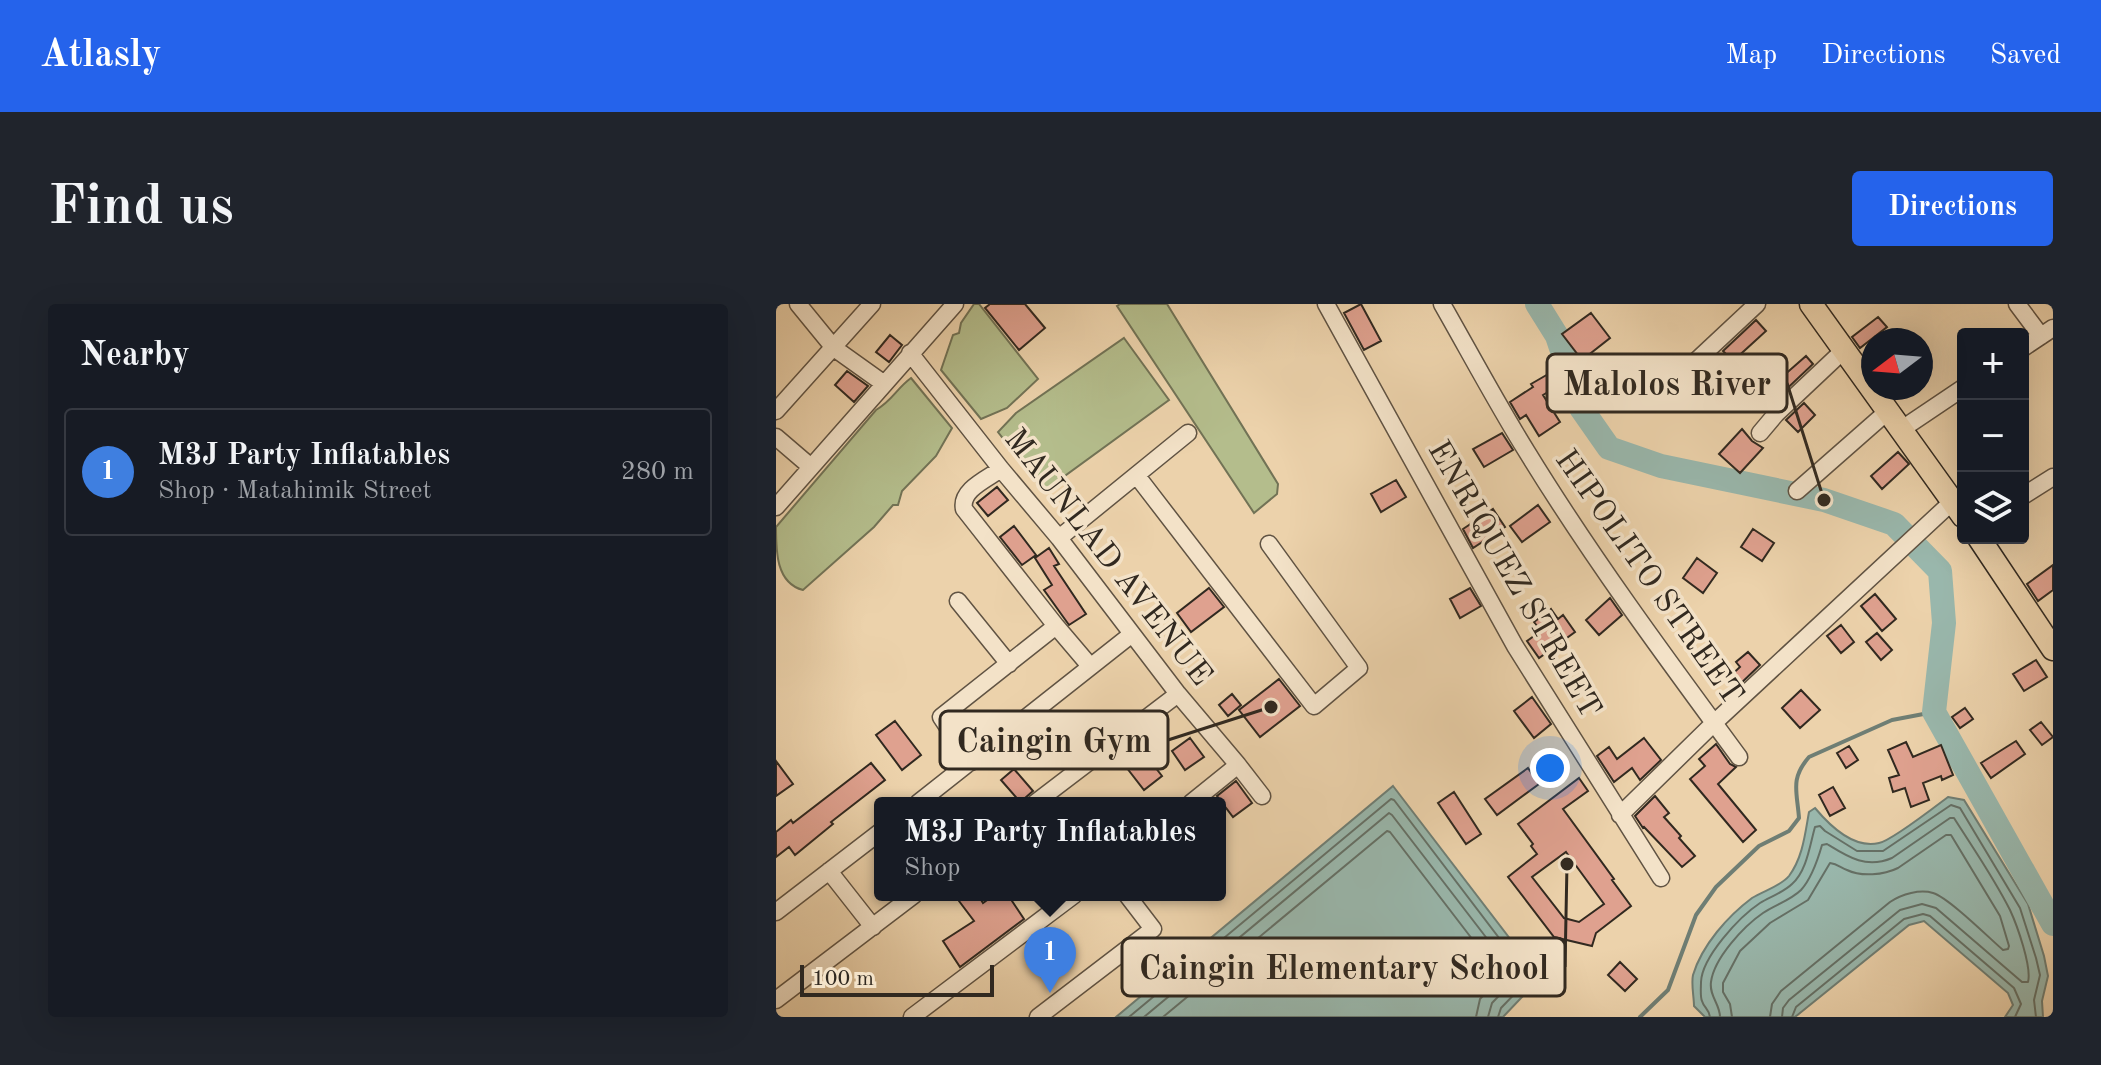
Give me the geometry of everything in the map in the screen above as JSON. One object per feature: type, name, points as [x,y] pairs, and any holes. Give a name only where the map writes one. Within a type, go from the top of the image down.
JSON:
[{"type":"main road","points":[[1811,304],[1957,507]]},
{"type":"main road","points":[[1983,544],[2053,649]]},
{"type":"street","points":[[798,304],[834,348],[883,383]]},
{"type":"street","points":[[776,411],[872,304]]},
{"type":"street","name":"ENRIQUEZ STREET","points":[[1326,304],[1515,646],[1661,878]]},
{"type":"street","name":"HIPOLITO STREET","points":[[1442,304],[1558,501],[1739,757]]},
{"type":"street","points":[[1696,361],[1757,304]]},
{"type":"street","points":[[2017,304],[2047,332],[2029,344]]},
{"type":"street","points":[[776,507],[951,306]]},
{"type":"street","points":[[1760,433],[1844,350]]},
{"type":"street","name":"MAUNLAD AVENUE","points":[[910,353],[1262,796]]},
{"type":"street","points":[[1902,429],[1957,392]]},
{"type":"street","points":[[1797,491],[1888,411]]},
{"type":"street","points":[[1059,538],[1188,433]]},
{"type":"street","points":[[776,437],[811,467]]},
{"type":"street","points":[[1001,469],[966,494],[962,502],[964,509],[1090,666]]},
{"type":"street","points":[[1137,476],[1314,706],[1359,668],[1269,544]]},
{"type":"street","points":[[2029,492],[2053,477]]},
{"type":"street","points":[[1620,815],[1917,533],[1957,509]]},
{"type":"street","points":[[958,601],[1009,664]]},
{"type":"street","points":[[971,762],[941,717],[1056,626]]},
{"type":"street","points":[[926,797],[1132,634]]},
{"type":"street","points":[[1043,797],[1178,694]]},
{"type":"street","points":[[1198,797],[1238,765]]},
{"type":"street","points":[[776,912],[874,837]]},
{"type":"street","points":[[829,871],[873,927]]},
{"type":"street","points":[[776,1000],[906,901]]},
{"type":"street","points":[[916,1016],[1066,901]]},
{"type":"street","points":[[1038,1017],[1153,929],[1132,901]]},
{"type":"green space","points":[[974,304],[979,304],[1038,379],[1007,408],[981,419],[941,370],[953,335],[959,333],[961,323]]},
{"type":"green space","points":[[1167,304],[1278,484],[1277,494],[1254,513],[1117,306]]},
{"type":"green space","points":[[1124,338],[1169,400],[1044,491],[998,432],[1016,413]]},
{"type":"green space","points":[[911,378],[952,428],[936,456],[902,491],[898,505],[893,505],[874,527],[803,590],[794,586],[787,581],[779,565],[776,527],[876,410]]},
{"type":"water","points":[[1393,786],[1540,978],[1503,1017],[1116,1017]]},
{"type":"water","points":[[1948,797],[1964,800],[2028,904],[2048,976],[2042,1001],[2043,1017],[2005,1017],[2013,1005],[2008,993],[1924,921],[1909,925],[1795,1017],[1705,1017],[1694,1006],[1693,975],[1703,953],[1725,922],[1743,905],[1789,876],[1805,837],[1809,812],[1815,808],[1835,829],[1861,843],[1870,844],[1885,841]]},
{"type":"building","points":[[990,304],[1025,304],[1045,328],[1019,350],[985,308]]},
{"type":"building","points":[[1361,304],[1381,341],[1364,350],[1344,313]]},
{"type":"building","points":[[1591,313],[1610,338],[1582,360],[1562,334]]},
{"type":"building","points":[[1878,317],[1887,327],[1886,328],[1864,328]]},
{"type":"building","points":[[1756,320],[1766,331],[1733,361],[1723,351]]},
{"type":"building","points":[[1861,330],[1861,347],[1860,348],[1852,337]]},
{"type":"building","points":[[890,335],[902,345],[889,362],[876,352]]},
{"type":"building","points":[[1806,356],[1813,364],[1775,400],[1766,391]]},
{"type":"building","points":[[847,371],[868,386],[854,402],[835,385]]},
{"type":"building","points":[[1550,373],[1558,386],[1543,395],[1560,422],[1539,436],[1526,415],[1520,419],[1510,402]]},
{"type":"building","points":[[1804,403],[1815,415],[1798,432],[1786,420]]},
{"type":"building","points":[[1742,429],[1763,448],[1740,473],[1719,454]]},
{"type":"building","points":[[1502,433],[1513,450],[1484,467],[1473,449]]},
{"type":"building","points":[[1898,452],[1909,464],[1882,489],[1871,476]]},
{"type":"building","points":[[1396,480],[1406,497],[1381,512],[1371,494]]},
{"type":"building","points":[[997,487],[1008,500],[988,516],[977,503]]},
{"type":"building","points":[[1538,505],[1550,522],[1522,542],[1510,526]]},
{"type":"building","points":[[1493,509],[1505,527],[1473,548],[1463,529]]},
{"type":"building","points":[[1014,526],[1036,555],[1022,565],[1000,537]]},
{"type":"building","points":[[1753,529],[1774,543],[1762,561],[1741,547]]},
{"type":"building","points":[[1049,548],[1059,564],[1054,566],[1086,614],[1069,625],[1044,590],[1052,585],[1035,558]]},
{"type":"building","points":[[1697,558],[1717,573],[1703,593],[1683,578]]},
{"type":"building","points":[[2053,565],[2053,590],[2038,601],[2027,584]]},
{"type":"building","points":[[1209,588],[1224,607],[1191,632],[1177,613]]},
{"type":"building","points":[[1470,588],[1481,606],[1460,618],[1450,599]]},
{"type":"building","points":[[1875,594],[1896,619],[1882,631],[1861,606]]},
{"type":"building","points":[[1610,598],[1622,615],[1599,635],[1586,620]]},
{"type":"building","points":[[1551,609],[1558,619],[1563,615],[1575,632],[1539,658],[1527,641],[1541,631],[1534,622]]},
{"type":"building","points":[[1841,625],[1854,642],[1841,653],[1827,636]]},
{"type":"building","points":[[1877,633],[1892,650],[1881,660],[1866,642]]},
{"type":"building","points":[[1748,652],[1760,665],[1736,688],[1727,679],[1740,667],[1736,662]]},
{"type":"building","points":[[2036,660],[2047,677],[2024,691],[2013,674]]},
{"type":"building","points":[[1279,679],[1300,706],[1260,737],[1239,710]]},
{"type":"building","points":[[1801,690],[1820,710],[1800,728],[1782,708]]},
{"type":"building","points":[[1232,694],[1241,705],[1228,716],[1219,705]]},
{"type":"building","points":[[1532,697],[1551,724],[1534,738],[1514,711]]},
{"type":"building","points":[[1965,708],[1973,719],[1960,728],[1952,717]]},
{"type":"building","points":[[895,721],[921,755],[902,770],[876,735]]},
{"type":"building","points":[[2041,722],[2053,737],[2042,745],[2030,730]]},
{"type":"building","points":[[1190,738],[1204,757],[1185,770],[1172,751]]},
{"type":"building","points":[[1644,738],[1661,760],[1640,780],[1632,768],[1614,782],[1597,756],[1609,747],[1617,759]]},
{"type":"building","points":[[2016,741],[2025,754],[1991,778],[1981,763]]},
{"type":"building","points":[[1906,742],[1913,757],[1941,745],[1953,775],[1923,783],[1929,800],[1911,807],[1905,788],[1893,792],[1889,778],[1899,775],[1888,750]]},
{"type":"building","points":[[1716,744],[1730,764],[1736,767],[1718,784],[1756,830],[1743,842],[1690,779],[1705,766],[1699,759]]},
{"type":"building","points":[[1849,746],[1858,760],[1846,768],[1837,753]]},
{"type":"building","points":[[1141,749],[1162,776],[1144,790],[1123,763]]},
{"type":"building","points":[[776,761],[793,784],[776,796]]},
{"type":"building","points":[[871,763],[885,780],[795,855],[789,847],[776,857],[776,832],[791,820],[793,823]]},
{"type":"building","points":[[1528,768],[1539,784],[1497,815],[1485,799]]},
{"type":"building","points":[[1014,769],[1033,791],[1026,797],[1016,797],[1001,780]]},
{"type":"building","points":[[1579,778],[1588,791],[1563,809],[1631,906],[1596,933],[1592,946],[1554,937],[1508,877],[1537,854],[1518,824]],"holes":[[[1566,852],[1604,904],[1579,922],[1564,918],[1532,877]]]},
{"type":"building","points":[[1236,781],[1252,803],[1233,817],[1226,808],[1226,797],[1217,796]]},
{"type":"building","points":[[1833,787],[1845,808],[1830,816],[1819,795]]},
{"type":"building","points":[[1454,792],[1481,834],[1466,844],[1438,803]]},
{"type":"building","points":[[1655,796],[1669,813],[1664,817],[1695,856],[1682,867],[1635,816]]},
{"type":"building","points":[[959,901],[1012,901],[1024,919],[960,967],[943,941],[974,921]]},
{"type":"building","points":[[1620,962],[1637,979],[1625,991],[1608,975]]},
{"type":"waterway","points":[[1537,304],[1557,336],[1581,408],[1609,448],[1661,466],[1824,500],[1894,524],[1940,571],[1944,623],[1934,712],[2053,924]]},
{"type":"waterway","points":[[1640,1017],[1668,990],[1696,915],[1716,887],[1759,846],[1789,831],[1799,818],[1797,779],[1809,757],[1892,720],[1934,712]]},
{"type":"place","name":"Malolos River","points":[[1824,500]]},
{"type":"place","name":"Caingin Gym","points":[[1271,707]]},
{"type":"place","name":"Caingin Elementary School","points":[[1567,864]]},
{"type":"place","name":"M3J Party Inflatables","points":[[1050,993]]}]
